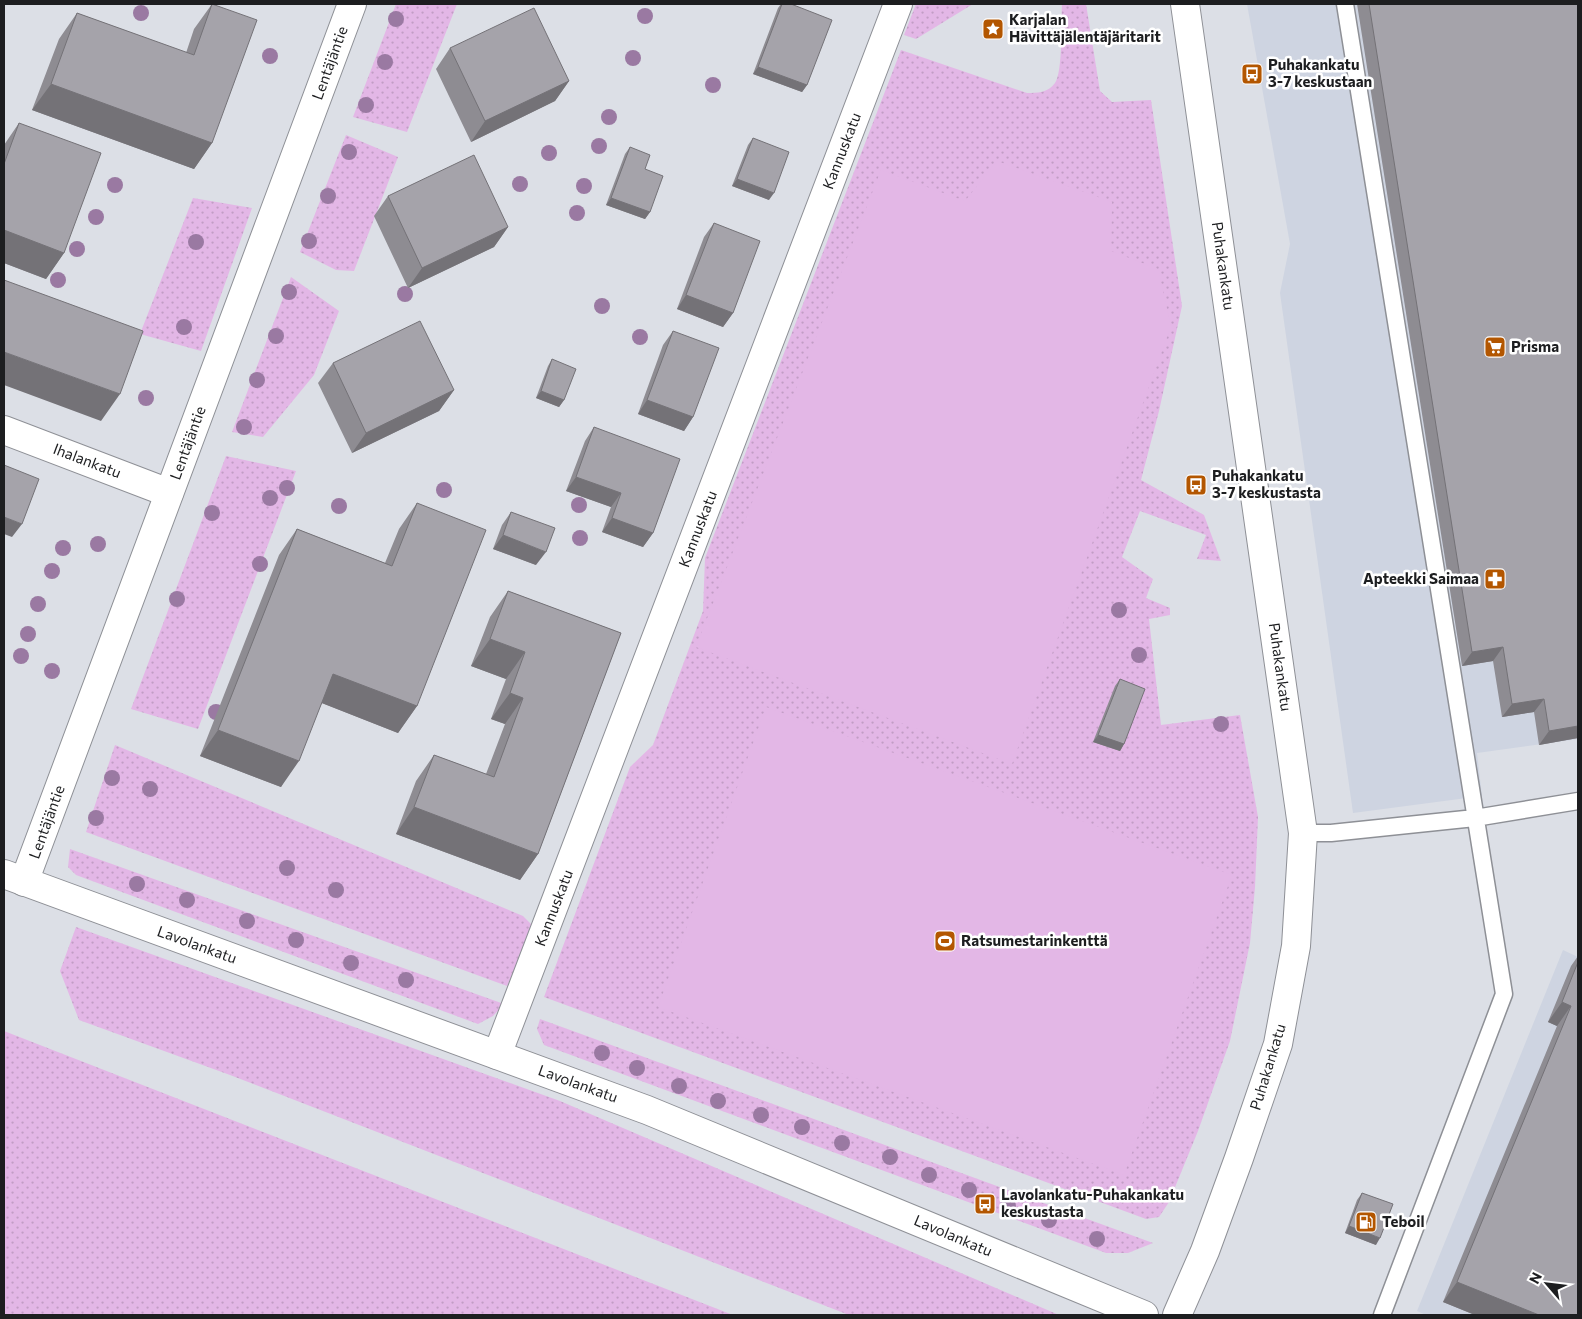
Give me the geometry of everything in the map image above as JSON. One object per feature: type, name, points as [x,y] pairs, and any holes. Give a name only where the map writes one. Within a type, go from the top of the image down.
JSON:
[{"type":"street","name":"Lentäjäntie","points":[[14,878],[169,493],[352,4]]},
{"type":"street","name":"Kannuskatu","points":[[497,1054],[898,4]]},
{"type":"street","name":"Puhakankatu","points":[[1177,1315],[1205,1251],[1240,1158],[1278,1044],[1296,946],[1303,833],[1185,4]]},
{"type":"street","name":"Ihalankatu","points":[[4,430],[169,493]]},
{"type":"street","name":"Lavolankatu","points":[[14,878],[647,1110],[1144,1315]]},
{"type":"lane","points":[[1345,4],[1504,994],[1382,1315]]},
{"type":"lane","points":[[1303,833],[1331,833],[1475,818],[1578,801]]},
{"type":"shaded area","points":[[396,4],[457,4],[407,132],[353,117]]},
{"type":"shaded area","points":[[916,4],[973,4],[916,39],[904,35]]},
{"type":"shaded area","points":[[1062,4],[1086,4],[1100,91],[1112,102],[1151,100],[1182,306],[1159,411],[1141,480],[1204,515],[1221,561],[1197,559],[1206,535],[1140,511],[1122,557],[1153,579],[1146,598],[1170,608],[1170,615],[1149,619],[1161,725],[1240,715],[1258,817],[1250,943],[1230,1041],[1198,1131],[1169,1202],[1159,1217],[1146,1219],[544,997],[630,767],[653,745],[703,611],[705,558],[901,50],[1027,93],[1042,92],[1049,89],[1058,77]]},
{"type":"shaded area","points":[[1247,4],[1578,4],[1578,739],[1477,753],[1482,796],[1353,813],[1280,293],[1290,244]]},
{"type":"shaded area","points":[[346,135],[398,157],[354,271],[336,270],[300,252]]},
{"type":"shaded area","points":[[997,161],[1112,202],[1111,251],[1158,269],[1171,326],[1012,764],[696,647],[881,170],[965,201]]},
{"type":"shaded area","points":[[193,198],[252,208],[201,351],[140,334]]},
{"type":"shaded area","points":[[291,277],[339,311],[314,375],[263,437],[232,432]]},
{"type":"shaded area","points":[[226,456],[296,471],[198,729],[131,709]]},
{"type":"shaded area","name":"Ratsumestarinkenttä","points":[[766,707],[1232,875],[1124,1175],[658,1007]]},
{"type":"shaded area","points":[[115,745],[523,916],[534,927],[507,986],[86,832]]},
{"type":"shaded area","points":[[70,849],[504,1004],[493,1016],[478,1024],[76,875],[68,867]]},
{"type":"shaded area","points":[[76,927],[560,1101],[1059,1315],[849,1315],[230,1075],[79,1020],[60,971]]},
{"type":"shaded area","points":[[1563,950],[1578,957],[1578,1315],[1426,1315],[1417,1311]]},
{"type":"shaded area","points":[[540,1019],[1153,1243],[1128,1253],[1106,1253],[544,1045],[537,1029]]},
{"type":"shaded area","points":[[4,1031],[733,1315],[4,1315]]},
{"type":"building","points":[[212,4],[257,20],[212,143],[51,84],[77,13],[194,55]]},
{"type":"building","points":[[782,4],[791,4],[832,20],[807,85],[758,67]]},
{"type":"building","name":"Prisma","points":[[1369,4],[1578,4],[1578,726],[1549,731],[1544,699],[1512,704],[1503,647],[1472,652]]},
{"type":"building","points":[[534,8],[569,81],[485,121],[450,48]]},
{"type":"building","points":[[19,123],[101,153],[64,253],[4,230],[4,164]]},
{"type":"building","points":[[753,138],[789,152],[774,193],[737,179]]},
{"type":"building","points":[[630,147],[650,155],[645,169],[663,176],[650,212],[611,198]]},
{"type":"building","points":[[474,155],[508,227],[422,268],[388,196]]},
{"type":"building","points":[[714,223],[760,241],[733,313],[686,295]]},
{"type":"building","points":[[4,280],[143,331],[120,394],[4,352]]},
{"type":"building","points":[[420,321],[454,390],[366,433],[333,363]]},
{"type":"building","points":[[673,331],[719,348],[693,417],[647,400]]},
{"type":"building","points":[[552,359],[576,369],[564,400],[541,391]]},
{"type":"building","points":[[594,427],[680,459],[653,533],[612,518],[621,493],[576,477]]},
{"type":"building","points":[[4,465],[39,479],[22,524],[4,517]]},
{"type":"building","points":[[417,503],[486,530],[417,706],[333,674],[299,761],[218,730],[297,529],[392,566]]},
{"type":"building","points":[[511,512],[555,528],[546,552],[503,535]]},
{"type":"building","points":[[508,591],[621,633],[538,854],[414,807],[434,755],[494,777],[523,698],[510,693],[525,652],[490,639]]},
{"type":"building","points":[[1120,679],[1145,689],[1124,744],[1098,735]]},
{"type":"building","points":[[1578,962],[1578,1315],[1539,1315],[1457,1282],[1571,1006],[1562,1002]]},
{"type":"building","name":"Teboil","points":[[1362,1193],[1393,1204],[1380,1238],[1349,1226]]},
{"type":"place","name":"Karjalan Hävittäjälentäjäritarit","points":[[993,29]]},
{"type":"place","name":"Puhakankatu 3-7 keskustaan","points":[[1252,74]]},
{"type":"place","name":"Prisma","points":[[1495,347]]},
{"type":"place","name":"Puhakankatu 3-7 keskustasta","points":[[1196,485]]},
{"type":"place","name":"Apteekki Saimaa","points":[[1495,579]]},
{"type":"place","name":"Ratsumestarinkenttä","points":[[945,941]]},
{"type":"place","name":"Lavolankatu-Puhakankatu keskustasta","points":[[985,1204]]},
{"type":"place","name":"Teboil","points":[[1366,1222]]}]
